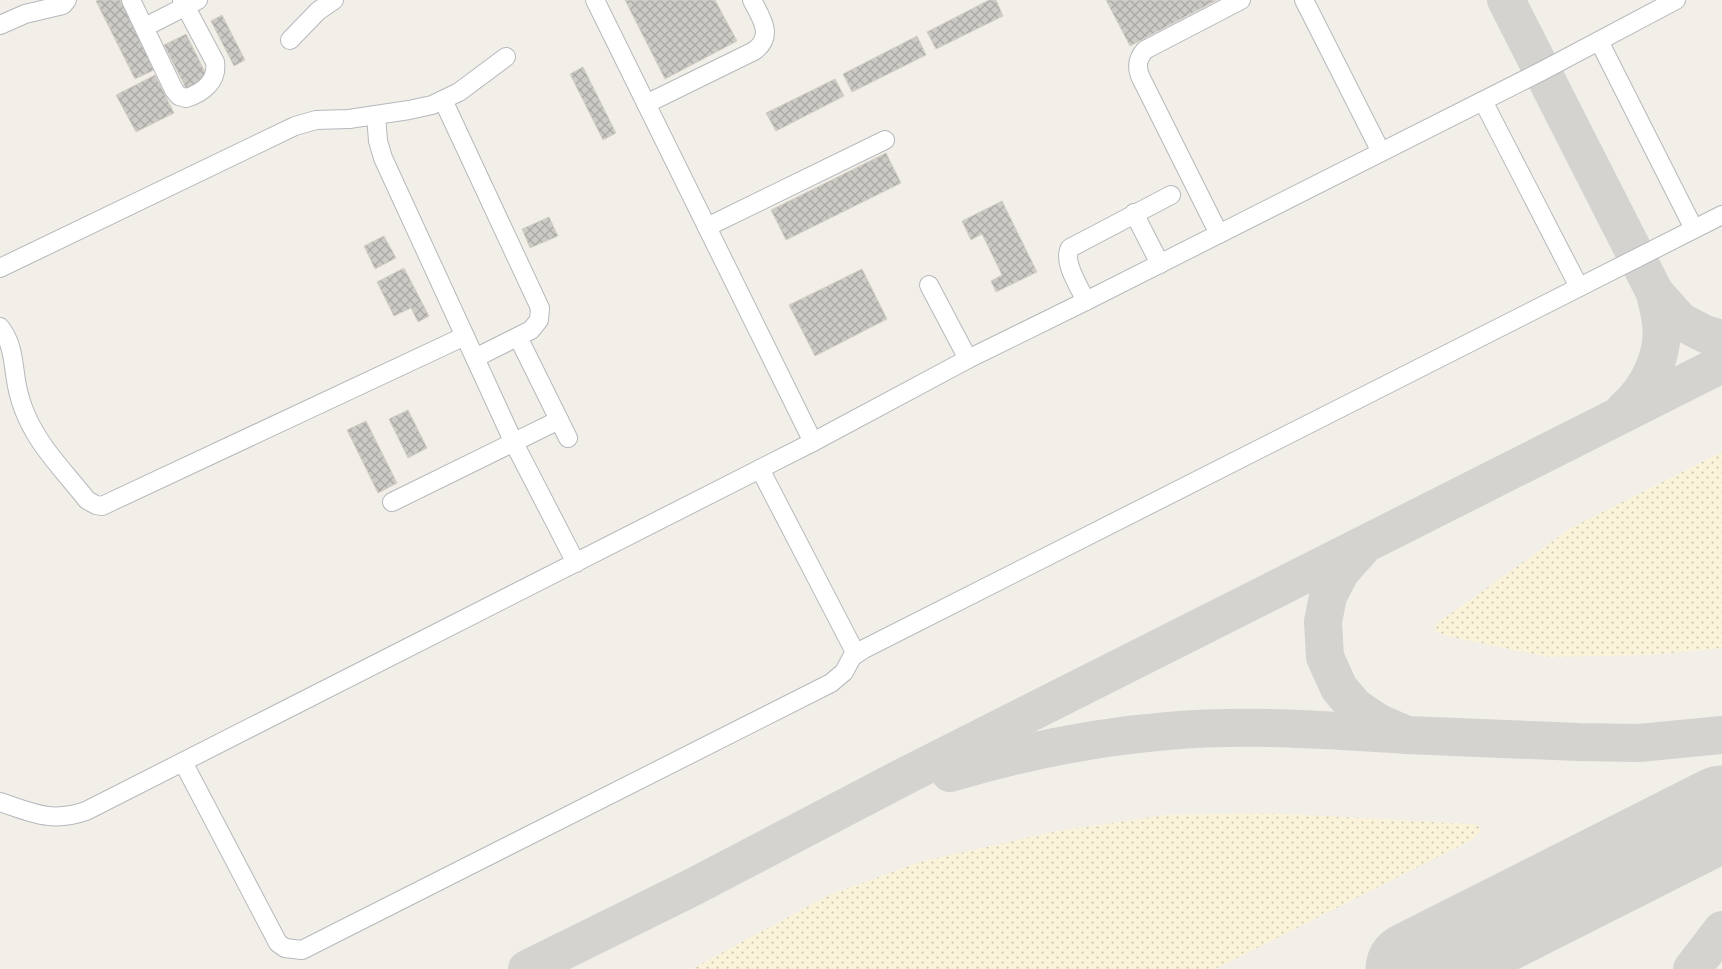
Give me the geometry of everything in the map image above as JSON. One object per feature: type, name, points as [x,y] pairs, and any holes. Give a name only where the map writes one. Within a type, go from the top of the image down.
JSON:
[{"type":"lane","points":[[0,25],[25,14],[63,4],[67,0]]},
{"type":"lane","points":[[131,0],[174,90],[182,98],[190,97],[209,86],[215,76],[215,62],[188,2],[145,27]]},
{"type":"lane","points":[[290,40],[318,11],[334,0]]},
{"type":"lane","points":[[594,0],[812,442]]},
{"type":"lane","points":[[646,104],[761,46],[766,31],[752,0]]},
{"type":"lane","points":[[1219,234],[1138,72],[1138,64],[1140,56],[1145,50],[1241,0]]},
{"type":"lane","points":[[1304,0],[1381,152]]},
{"type":"lane","points":[[0,802],[45,816],[55,817],[86,811],[576,563],[812,442],[968,359],[1483,101],[1676,0]]},
{"type":"lane","points":[[1599,41],[1694,229]]},
{"type":"lane","points":[[0,268],[295,126],[327,118],[350,119],[415,109],[443,100],[459,92],[506,57]]},
{"type":"lane","points":[[443,100],[540,308],[539,320],[531,330],[475,358]]},
{"type":"lane","points":[[1483,101],[1579,287]]},
{"type":"lane","points":[[376,115],[378,141],[383,158],[514,443],[576,563]]},
{"type":"lane","points":[[707,227],[885,140]]},
{"type":"lane","points":[[1086,301],[1068,262],[1067,254],[1070,248],[1171,195]]},
{"type":"lane","points":[[1134,213],[1160,264]]},
{"type":"lane","points":[[183,762],[278,943],[285,948],[302,950],[831,683],[844,672],[856,654],[1722,215]]},
{"type":"lane","points":[[929,285],[968,359]]},
{"type":"lane","points":[[0,328],[5,333],[10,347],[20,399],[34,432],[87,500],[102,506],[465,336]]},
{"type":"lane","points":[[518,337],[568,438]]},
{"type":"lane","points":[[392,502],[559,420]]},
{"type":"lane","points":[[760,468],[856,654]]},
{"type":"sand","points":[[1722,452],[1722,648],[1651,655],[1548,657],[1447,636],[1437,632],[1434,627],[1439,622],[1571,528]]},
{"type":"sand","points":[[1269,813],[1471,824],[1478,825],[1481,831],[1472,840],[1215,969],[692,969],[829,895],[923,861],[1058,831],[1165,815]]},
{"type":"building","points":[[120,0],[154,70],[135,79],[96,1]]},
{"type":"building","points":[[625,0],[715,0],[737,41],[665,79]]},
{"type":"building","points":[[989,0],[996,0],[1003,16],[936,49],[927,32]]},
{"type":"building","points":[[1106,0],[1217,0],[1130,46]]},
{"type":"building","points":[[222,15],[245,60],[234,66],[211,21]]},
{"type":"building","points":[[186,34],[208,78],[187,90],[164,45]]},
{"type":"building","points":[[917,36],[926,55],[852,92],[843,74]]},
{"type":"building","points":[[583,67],[616,133],[603,140],[570,74]]},
{"type":"building","points":[[155,75],[174,113],[136,132],[116,95]]},
{"type":"building","points":[[835,79],[844,96],[776,131],[766,113]]},
{"type":"building","points":[[886,153],[901,183],[786,240],[771,210]]},
{"type":"building","points":[[1002,201],[1037,272],[996,292],[991,281],[1002,275],[982,234],[971,240],[962,221]]},
{"type":"building","points":[[549,217],[558,236],[530,248],[522,229]]},
{"type":"building","points":[[384,236],[396,258],[375,269],[364,246]]},
{"type":"building","points":[[404,268],[429,316],[418,322],[411,308],[394,316],[377,282]]},
{"type":"building","points":[[862,269],[887,319],[815,356],[789,305]]},
{"type":"building","points":[[408,410],[427,448],[408,458],[389,419]]},
{"type":"building","points":[[366,421],[397,483],[378,493],[347,430]]},
{"type":"taxiway","points":[[1506,0],[1655,293],[1661,319],[1662,335],[1657,359],[1647,382],[1633,402],[1624,410]]},
{"type":"taxiway","points":[[1655,293],[1680,321],[1705,334],[1722,339]]},
{"type":"taxiway","points":[[527,969],[693,887],[909,774],[1722,364]]},
{"type":"taxiway","points":[[1360,550],[1341,571],[1328,596],[1323,622],[1325,657],[1339,688],[1355,707],[1379,723],[1407,735],[1578,742],[1639,743],[1722,735]]},
{"type":"taxiway","points":[[950,773],[1058,746],[1168,731],[1258,728],[1407,735]]},
{"type":"taxiway","points":[[1692,969],[1722,930]]},
{"type":"runway","points":[[1413,969],[1722,813]]}]
